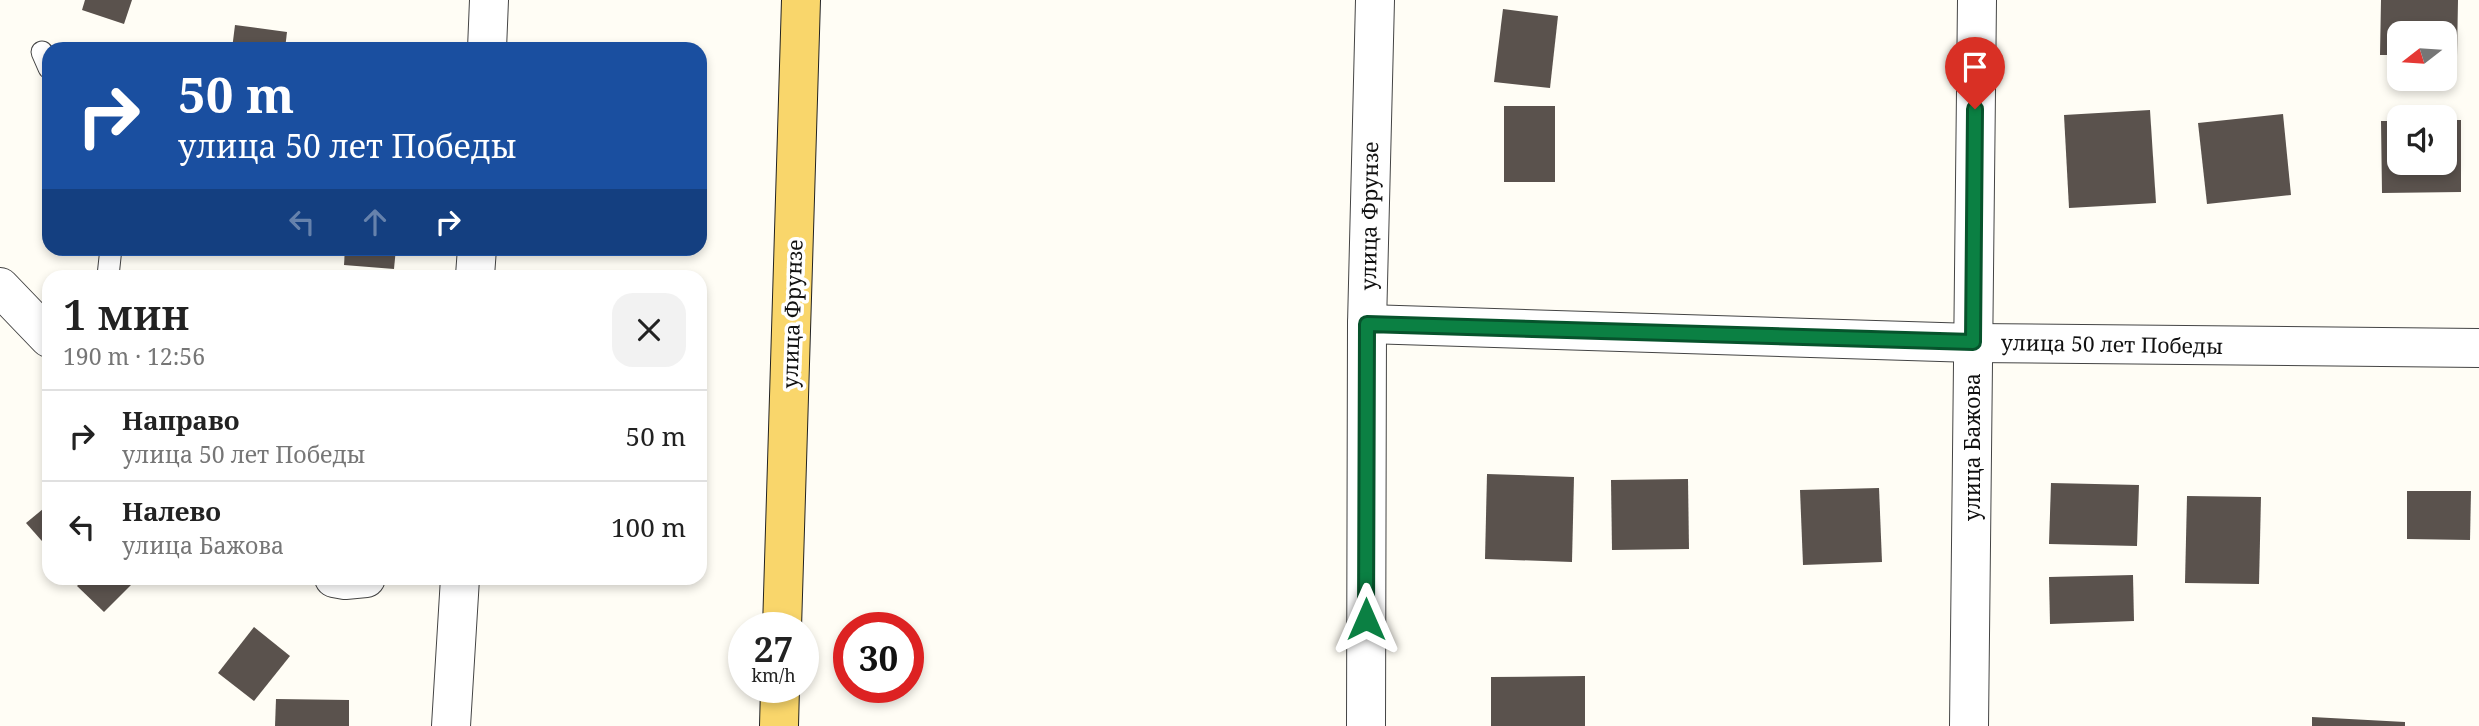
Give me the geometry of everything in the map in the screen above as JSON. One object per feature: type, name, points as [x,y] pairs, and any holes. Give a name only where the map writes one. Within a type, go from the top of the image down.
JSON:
[{"type":"main road","name":"улица Фрунзе","points":[[782,612],[801,0]]},
{"type":"main road","points":[[779,726],[780,703]]},
{"type":"street","points":[[487,42],[489,0]]},
{"type":"street","name":"улица Фрунзе","points":[[1366,726],[1367,324],[1375,0]]},
{"type":"street","name":"улица Бажова","points":[[1969,726],[1977,0]]},
{"type":"street","points":[[0,287],[42,331]]},
{"type":"street","name":"улица 50 лет Победы","points":[[1367,324],[1973,342],[2479,348]]},
{"type":"street","points":[[451,726],[460,585]]},
{"type":"building","points":[[85,0],[132,0],[124,24],[82,10]]},
{"type":"building","points":[[2381,0],[2458,0],[2457,56],[2457,21],[2387,21],[2387,55],[2380,55]]},
{"type":"building","points":[[1503,9],[1558,16],[1550,88],[1494,82]]},
{"type":"building","points":[[235,25],[287,32],[286,42],[233,42]]},
{"type":"building","points":[[1504,106],[1555,106],[1555,182],[1504,182]]},
{"type":"building","points":[[2150,110],[2156,203],[2069,208],[2064,115]]},
{"type":"building","points":[[2283,114],[2291,195],[2207,204],[2198,123]]},
{"type":"building","points":[[2457,120],[2461,120],[2461,192],[2382,193],[2381,121],[2387,121],[2387,175],[2457,175]]},
{"type":"building","points":[[345,256],[395,256],[394,269],[344,265]]},
{"type":"building","points":[[1487,474],[1574,477],[1572,562],[1485,559]]},
{"type":"building","points":[[1688,479],[1689,549],[1612,550],[1611,480]]},
{"type":"building","points":[[2051,483],[2139,485],[2137,546],[2049,544]]},
{"type":"building","points":[[1879,488],[1882,562],[1803,565],[1800,490]]},
{"type":"building","points":[[2407,491],[2471,491],[2470,540],[2407,539]]},
{"type":"building","points":[[2187,496],[2261,497],[2259,584],[2185,583]]},
{"type":"building","points":[[42,510],[42,541],[26,523]]},
{"type":"building","points":[[2133,575],[2134,621],[2050,624],[2049,577]]},
{"type":"building","points":[[78,585],[131,585],[104,612]]},
{"type":"building","points":[[254,627],[290,656],[254,701],[218,673]]},
{"type":"building","points":[[1585,676],[1585,726],[1491,726],[1491,677]]},
{"type":"building","points":[[276,699],[349,700],[349,726],[275,726]]},
{"type":"building","points":[[2312,717],[2405,722],[2405,726],[2312,726]]},
{"type":"route","points":[[1366,619],[1367,324],[1973,342],[1975,109]]}]
